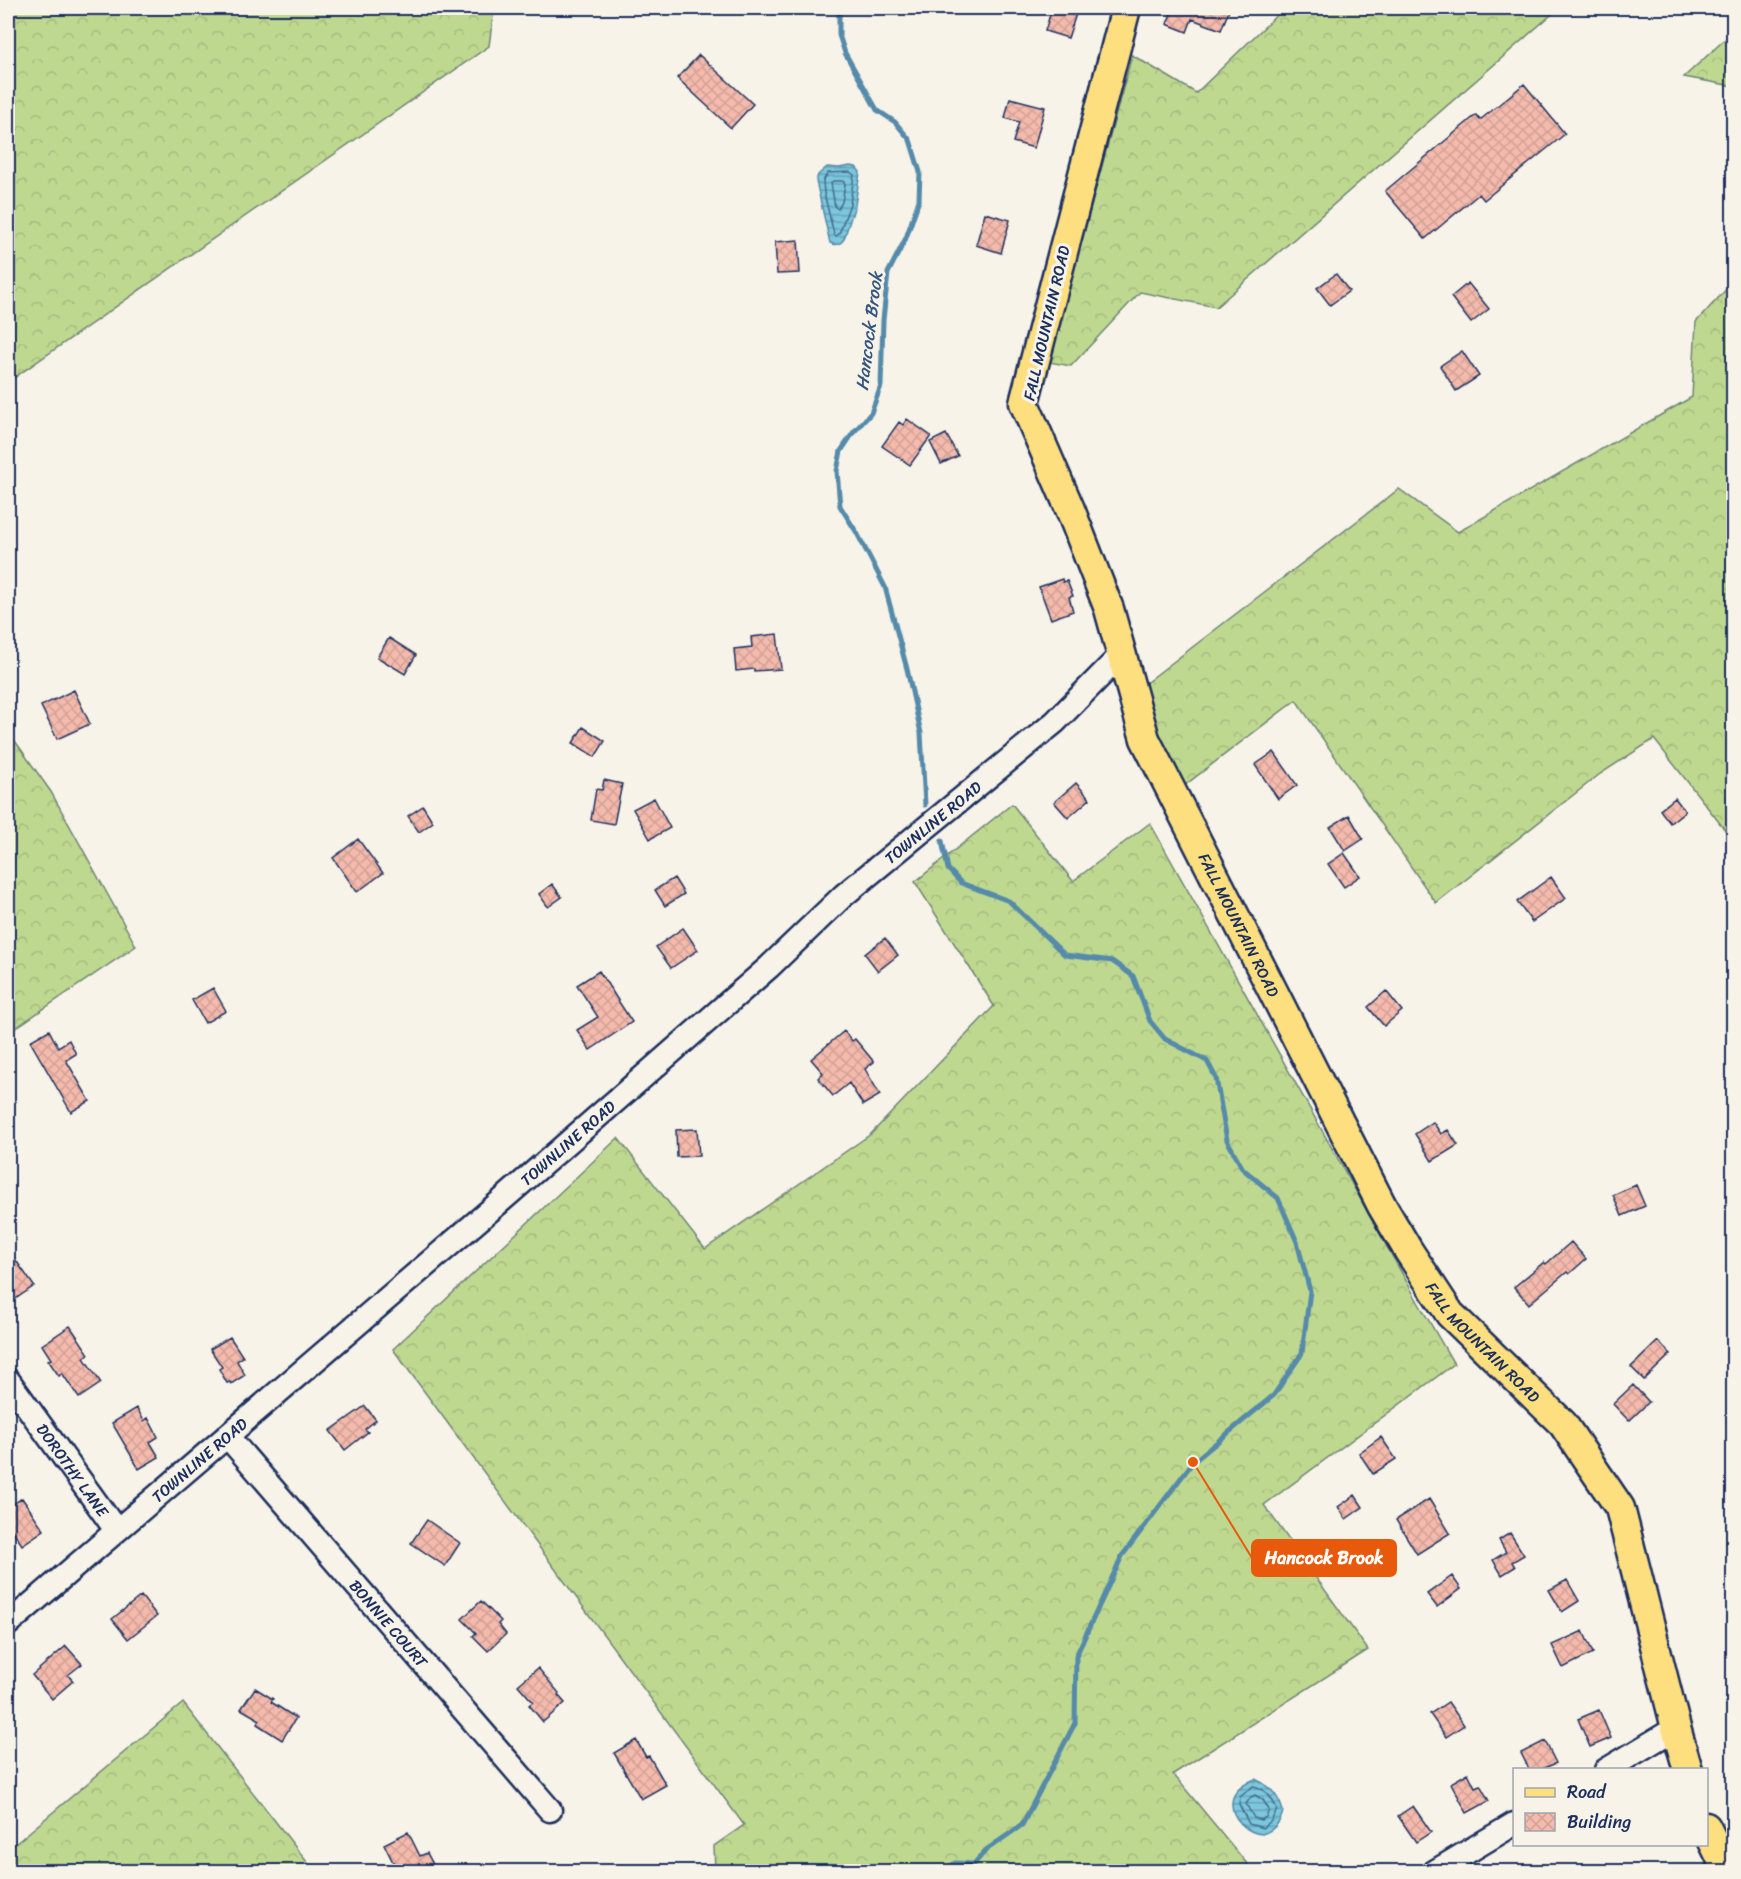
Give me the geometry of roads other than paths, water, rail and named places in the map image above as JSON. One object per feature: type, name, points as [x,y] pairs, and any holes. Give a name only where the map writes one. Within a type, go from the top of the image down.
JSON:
[{"type":"main road","name":"FALL MOUNTAIN ROAD","points":[[1126,8],[1024,403],[1070,509],[1109,609],[1145,739],[1382,1206],[1450,1314],[1563,1424],[1620,1508],[1687,1768]]},
{"type":"main road","points":[[1708,1829],[1728,1872]]},
{"type":"street","name":"TOWNLINE ROAD","points":[[8,1624],[228,1437],[760,974],[844,895],[1055,722],[1122,654]]},
{"type":"street","name":"DOROTHY LANE","points":[[8,1380],[116,1530]]},
{"type":"street","name":"BONNIE COURT","points":[[228,1437],[550,1810]]},
{"type":"street","points":[[1609,1768],[1676,1728]]},
{"type":"street","points":[[1434,1872],[1513,1825]]},
{"type":"water","points":[[827,167],[856,167],[860,172],[855,205],[844,239],[839,244],[834,244],[830,243],[816,181],[818,175]]},
{"type":"water","points":[[1255,1779],[1265,1784],[1273,1792],[1283,1811],[1276,1825],[1270,1831],[1262,1834],[1251,1831],[1241,1824],[1232,1808],[1233,1798],[1237,1791]]},
{"type":"waterway","name":"Hancock Brook","points":[[841,8],[839,35],[845,53],[877,110],[895,122],[910,140],[920,172],[919,200],[906,238],[888,273],[883,320],[881,386],[871,413],[841,451],[837,471],[840,506],[885,587],[907,669],[921,733],[925,805]]},
{"type":"waterway","name":"Hancock Brook","points":[[942,841],[948,869],[961,883],[1009,901],[1065,955],[1112,961],[1133,976],[1150,1021],[1165,1039],[1207,1061],[1216,1078],[1227,1140],[1243,1169],[1278,1198],[1297,1242],[1310,1291],[1302,1353],[1274,1395],[1193,1462],[1122,1556],[1076,1656],[1075,1723],[1022,1825],[986,1850],[974,1864],[955,1863],[943,1872]]},
{"type":"place","name":"Hancock Brook","points":[[1193,1462]]}]
